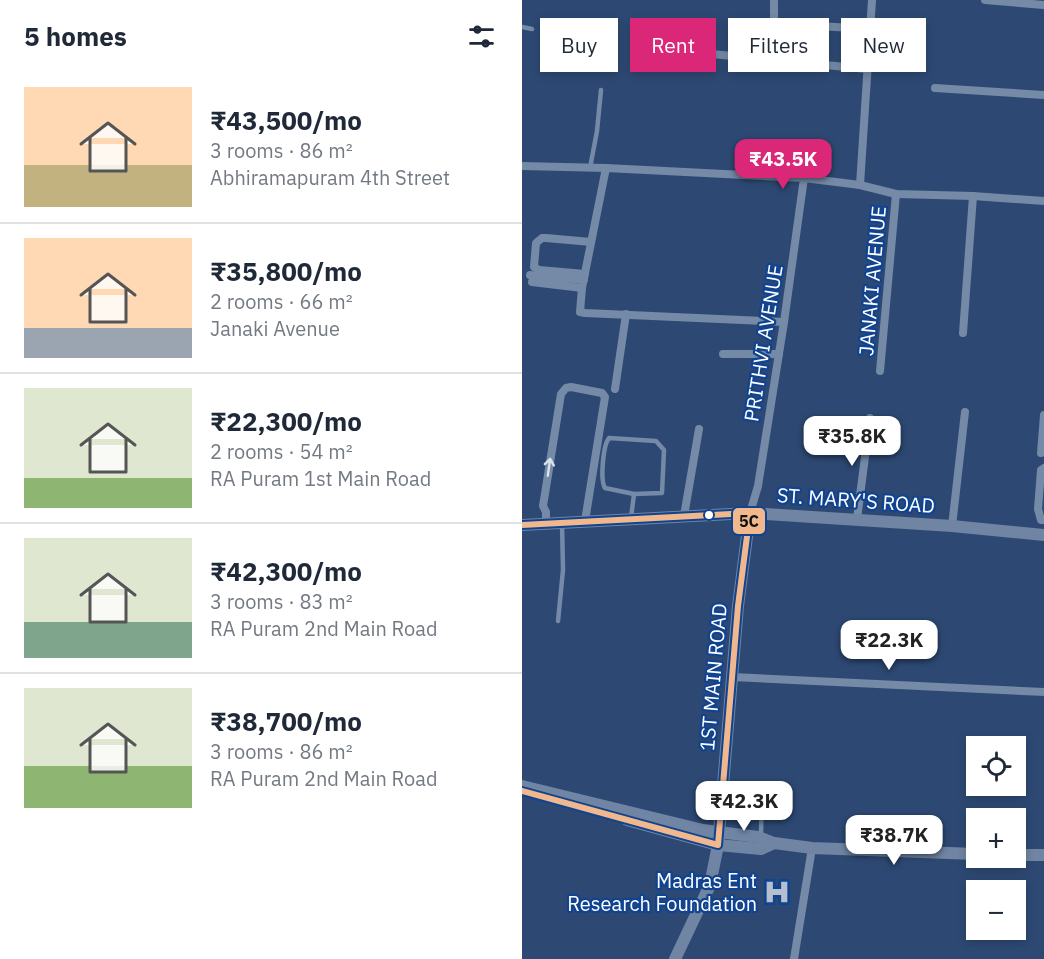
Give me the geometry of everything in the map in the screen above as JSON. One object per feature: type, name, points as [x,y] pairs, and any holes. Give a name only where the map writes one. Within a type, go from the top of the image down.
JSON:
[{"type":"main road","name":"ST. MARY'S ROAD","points":[[522,525],[750,513],[952,526],[1042,535]]},
{"type":"main road","name":"1ST MAIN ROAD","points":[[675,959],[710,885],[718,838],[732,677],[750,513]]},
{"type":"main road","points":[[522,786],[761,849],[774,843]]},
{"type":"main road","points":[[522,791],[718,838],[761,838],[774,843],[812,848],[966,854]]},
{"type":"main road","points":[[1026,855],[1044,855]]},
{"type":"street","points":[[774,0],[774,20],[780,24],[841,27]]},
{"type":"street","points":[[871,18],[872,0]]},
{"type":"street","points":[[985,0],[1038,3]]},
{"type":"street","points":[[716,54],[841,66]]},
{"type":"street","points":[[860,185],[867,72]]},
{"type":"street","points":[[935,88],[1044,95]]},
{"type":"street","points":[[522,166],[804,178],[860,185],[896,194],[1044,201]]},
{"type":"street","points":[[606,168],[580,312],[784,322]]},
{"type":"street","name":"PRITHVI AVENUE","points":[[750,513],[758,486],[804,178]]},
{"type":"street","name":"JANAKI AVENUE","points":[[880,371],[896,194]]},
{"type":"street","points":[[963,333],[973,196]]},
{"type":"street","points":[[584,281],[534,267],[536,243],[542,238],[591,242]]},
{"type":"street","points":[[531,279],[584,281]]},
{"type":"street","points":[[615,389],[626,314]]},
{"type":"street","points":[[723,354],[779,354]]},
{"type":"street","points":[[546,524],[546,512],[543,506],[561,393],[571,387],[602,393],[605,397],[585,521]]},
{"type":"street","points":[[952,526],[965,412]]},
{"type":"street","points":[[1041,453],[1044,415]]},
{"type":"street","points":[[857,519],[870,418]]},
{"type":"street","points":[[684,516],[699,429]]},
{"type":"street","points":[[1042,535],[1042,520],[1038,509],[1041,470],[1044,468]]},
{"type":"street","points":[[732,677],[1044,692]]},
{"type":"street","points":[[794,959],[812,848]]},
{"type":"lane","points":[[522,27],[532,29]]},
{"type":"lane","points":[[590,168],[601,90]]},
{"type":"lane","points":[[609,438],[656,441],[664,450],[662,493],[634,494],[608,490],[603,486],[605,443],[609,438]]},
{"type":"lane","points":[[632,518],[634,494]]},
{"type":"lane","points":[[558,621],[563,570],[562,524]]},
{"type":"lane","points":[[761,838],[762,791]]},
{"type":"lane","points":[[744,815],[761,816]]},
{"type":"transit line","name":"5C","points":[[522,525],[750,513],[738,606],[718,845],[522,791]]},
{"type":"place","name":"Madras Ent Research Foundation","points":[[777,892]]}]
